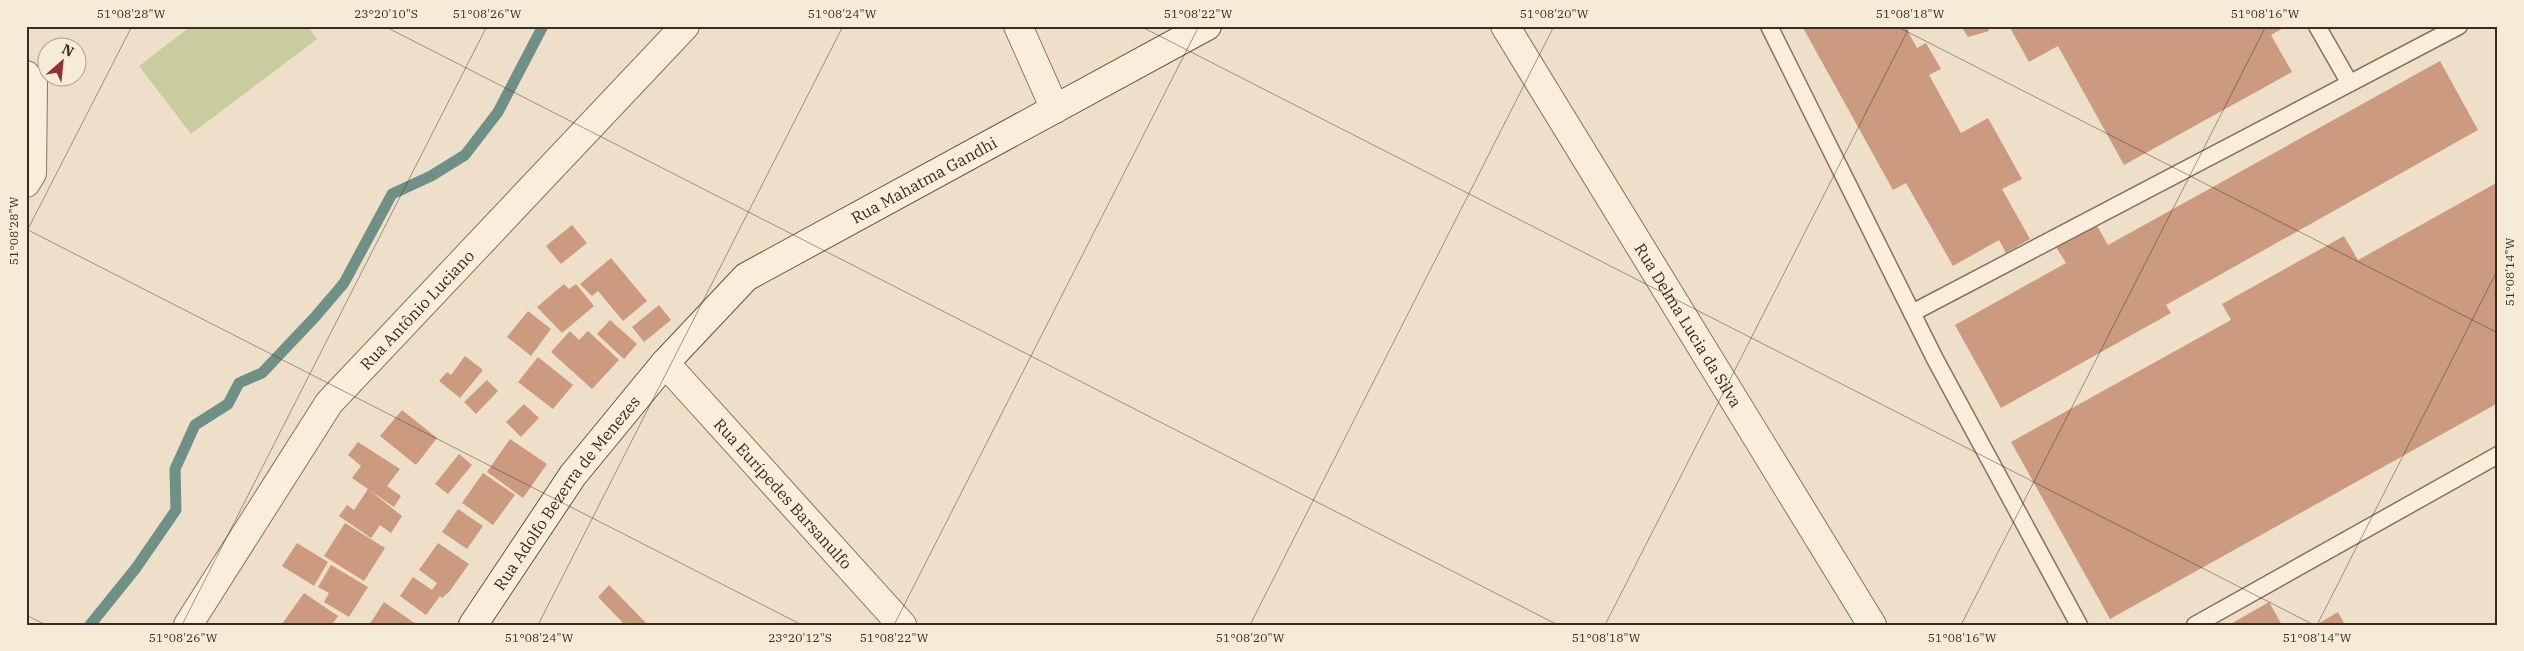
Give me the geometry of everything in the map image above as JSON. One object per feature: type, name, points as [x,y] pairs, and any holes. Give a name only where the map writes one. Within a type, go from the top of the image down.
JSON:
[{"type":"street","name":"Rua Antônio Luciano","points":[[188,625],[329,403],[685,26]]},
{"type":"street","points":[[1018,26],[1055,109]]},
{"type":"street","name":"Rua Mahatma Gandhi","points":[[665,363],[746,277],[1207,26]]},
{"type":"street","name":"Rua Delma Lucia da Silva","points":[[1505,26],[1872,625]]},
{"type":"street","points":[[26,75],[33,83],[32,173],[26,182]]},
{"type":"street","name":"Rua Adolfo Bezerra de Menezes","points":[[473,625],[573,475],[665,363]]},
{"type":"street","name":"Rua Eurípedes Barsanulfo","points":[[665,363],[902,625]]},
{"type":"lane","points":[[1769,26],[1912,312],[2079,625]]},
{"type":"lane","points":[[2317,26],[2349,82]]},
{"type":"lane","points":[[1912,312],[2459,26]]},
{"type":"lane","points":[[2195,625],[2498,455]]},
{"type":"green space","points":[[191,26],[307,26],[317,39],[191,134],[139,66]]},
{"type":"building","points":[[1802,26],[1905,26],[1917,48],[1926,43],[1941,69],[1929,75],[1961,133],[1988,118],[2022,179],[2002,189],[2030,239],[2006,253],[1999,240],[1953,266],[1906,183],[1893,190]]},
{"type":"building","points":[[1961,26],[1987,26],[1989,31],[1968,37]]},
{"type":"building","points":[[2009,26],[2287,26],[2271,35],[2292,72],[2124,165],[2058,46],[2029,62]]},
{"type":"building","points":[[2440,61],[2478,130],[2166,305],[2171,313],[2001,408],[1955,325],[2066,263],[2054,244],[2095,222],[2108,245]]},
{"type":"building","points":[[2498,182],[2498,403],[2110,619],[2011,442],[2231,320],[2222,304],[2344,236],[2358,260]]},
{"type":"building","points":[[572,225],[587,243],[561,264],[546,246]]},
{"type":"building","points":[[611,258],[647,301],[623,321],[598,291],[592,296],[580,284]]},
{"type":"building","points":[[564,284],[569,289],[576,284],[594,306],[562,333],[537,307]]},
{"type":"building","points":[[659,305],[671,320],[644,342],[632,327]]},
{"type":"building","points":[[528,311],[551,329],[531,356],[507,337]]},
{"type":"building","points":[[610,320],[637,344],[624,359],[597,334]]},
{"type":"building","points":[[570,331],[579,340],[588,331],[619,360],[592,389],[551,352]]},
{"type":"building","points":[[465,356],[483,370],[460,398],[439,381],[447,372],[451,375]]},
{"type":"building","points":[[538,357],[573,385],[553,409],[518,382]]},
{"type":"building","points":[[487,380],[498,391],[476,414],[464,402]]},
{"type":"building","points":[[524,404],[539,418],[521,437],[506,422]]},
{"type":"building","points":[[402,410],[437,438],[416,465],[380,436]]},
{"type":"building","points":[[510,439],[547,464],[523,498],[487,472]]},
{"type":"building","points":[[358,442],[400,469],[387,486],[401,496],[394,507],[352,478],[361,466],[348,455]]},
{"type":"building","points":[[459,454],[472,465],[448,494],[435,484]]},
{"type":"building","points":[[483,473],[515,495],[493,525],[462,503]]},
{"type":"building","points":[[368,489],[402,516],[391,533],[380,525],[371,538],[339,516],[347,505],[354,510]]},
{"type":"building","points":[[458,509],[483,526],[467,549],[442,532]]},
{"type":"building","points":[[345,523],[385,548],[364,581],[324,556]]},
{"type":"building","points":[[297,543],[328,562],[314,586],[282,566]]},
{"type":"building","points":[[438,543],[469,564],[449,592],[442,598],[440,596],[426,615],[400,596],[413,577],[432,590],[437,583],[419,570]]},
{"type":"building","points":[[331,565],[368,587],[349,617],[324,602],[329,593],[318,587]]},
{"type":"building","points":[[609,585],[648,625],[625,625],[598,597]]},
{"type":"building","points":[[304,593],[338,616],[332,625],[282,624]]},
{"type":"building","points":[[384,602],[416,624],[369,625]]},
{"type":"building","points":[[2269,602],[2282,625],[2229,625]]},
{"type":"building","points":[[2338,612],[2345,625],[2316,625]]},
{"type":"waterway","points":[[90,625],[136,568],[176,510],[175,469],[195,425],[228,404],[239,383],[262,373],[344,283],[392,194],[431,176],[465,155],[498,112],[543,26]]}]
